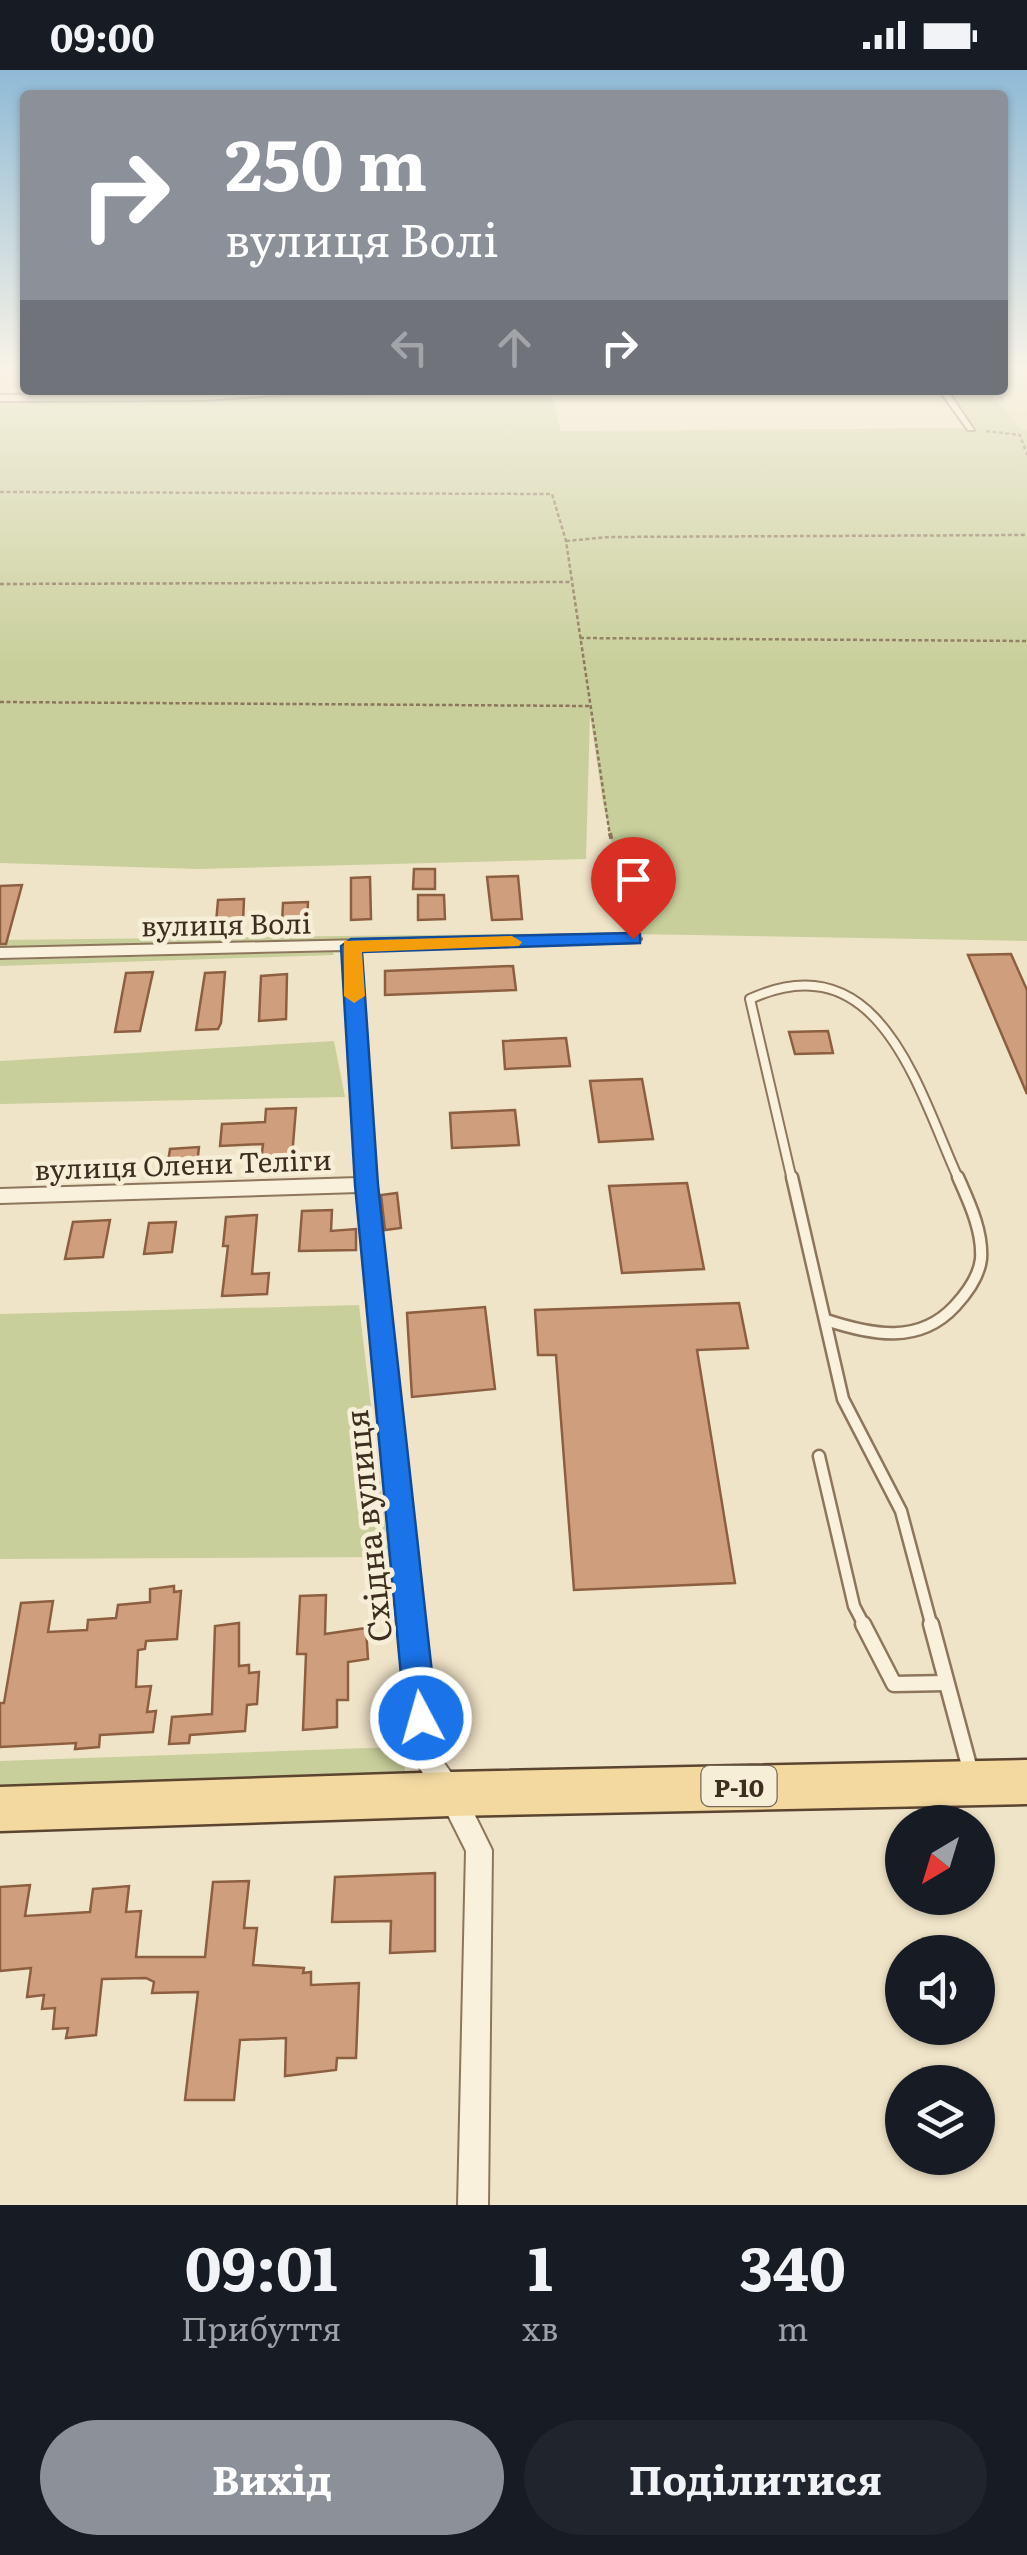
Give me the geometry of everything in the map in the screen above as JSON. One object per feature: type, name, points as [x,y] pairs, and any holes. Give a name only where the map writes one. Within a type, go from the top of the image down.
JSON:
[{"type":"main road","name":"Р-10","points":[[0,1809],[974,1780],[1027,1782]]},
{"type":"street","name":"вулиця Волі","points":[[0,953],[633,939]]},
{"type":"street","name":"Східна вулиця","points":[[351,946],[367,1185],[424,1756],[451,1794],[479,1850],[473,2205]]},
{"type":"street","name":"вулиця Олени Теліги","points":[[0,1196],[367,1185]]},
{"type":"lane","points":[[826,1320],[868,1336],[913,1334],[947,1318],[967,1294],[982,1260],[974,1220],[960,1184],[908,1060],[886,1028],[853,1000],[819,986],[791,983],[750,1000],[842,1399],[901,1511],[974,1780]]},
{"type":"lane","points":[[819,1456],[854,1606],[894,1684],[946,1683]]},
{"type":"path","points":[[0,492],[552,494],[566,541],[603,803],[633,939]]},
{"type":"path","points":[[566,541],[609,537],[1027,536]]},
{"type":"path","points":[[0,584],[572,582]]},
{"type":"path","points":[[580,638],[1027,640]]},
{"type":"path","points":[[0,702],[589,706]]},
{"type":"green space","points":[[0,465],[1027,465],[1027,941],[632,934],[603,803],[590,715],[586,859],[199,869],[0,863]]},
{"type":"green space","points":[[600,933],[598,936],[0,949],[0,940]]},
{"type":"green space","points":[[333,952],[334,955],[0,966],[0,960]]},
{"type":"green space","points":[[334,1041],[345,1097],[0,1104],[0,1061]]},
{"type":"green space","points":[[359,1305],[389,1557],[0,1559],[0,1314]]},
{"type":"green space","points":[[397,1747],[407,1776],[0,1790],[0,1761]]},
{"type":"building","points":[[414,869],[435,869],[435,889],[413,889]]},
{"type":"building","points":[[518,876],[522,919],[492,920],[487,877]]},
{"type":"building","points":[[370,877],[371,919],[351,920],[351,878]]},
{"type":"building","points":[[22,885],[6,944],[0,944],[0,886]]},
{"type":"building","points":[[418,895],[444,895],[445,919],[418,920]]},
{"type":"building","points":[[244,899],[243,922],[216,923],[218,900]]},
{"type":"building","points":[[308,902],[307,922],[282,923],[283,903]]},
{"type":"building","points":[[1011,954],[1027,990],[1027,1094],[968,955]]},
{"type":"building","points":[[513,966],[516,990],[385,995],[385,971]]},
{"type":"building","points":[[153,972],[140,1031],[115,1032],[126,973]]},
{"type":"building","points":[[225,972],[218,1029],[196,1030],[205,973]]},
{"type":"building","points":[[287,974],[286,1019],[259,1021],[261,976]]},
{"type":"building","points":[[828,1031],[833,1053],[795,1054],[789,1032]]},
{"type":"building","points":[[566,1038],[570,1066],[505,1069],[503,1041]]},
{"type":"building","points":[[642,1079],[653,1139],[599,1142],[590,1081]]},
{"type":"building","points":[[296,1108],[291,1169],[260,1170],[263,1144],[220,1146],[222,1124],[265,1122],[266,1109]]},
{"type":"building","points":[[515,1110],[519,1145],[452,1148],[450,1113]]},
{"type":"building","points":[[199,1147],[196,1174],[166,1175],[170,1149]]},
{"type":"building","points":[[687,1183],[704,1269],[622,1273],[609,1186]]},
{"type":"building","points":[[397,1193],[401,1228],[385,1230],[381,1195]]},
{"type":"building","points":[[332,1210],[331,1231],[356,1229],[356,1250],[299,1251],[302,1211]]},
{"type":"building","points":[[257,1215],[252,1274],[269,1273],[267,1294],[222,1296],[228,1246],[223,1246],[226,1217]]},
{"type":"building","points":[[110,1220],[103,1257],[65,1259],[73,1222]]},
{"type":"building","points":[[176,1222],[172,1252],[144,1254],[149,1223]]},
{"type":"building","points":[[739,1303],[748,1348],[697,1350],[735,1583],[574,1590],[556,1355],[538,1355],[535,1310]]},
{"type":"building","points":[[485,1307],[495,1389],[412,1397],[407,1313]]},
{"type":"building","points":[[174,1586],[174,1592],[181,1591],[177,1639],[146,1641],[145,1649],[138,1650],[136,1687],[151,1686],[147,1712],[156,1711],[153,1732],[100,1735],[99,1747],[75,1749],[76,1743],[0,1747],[0,1703],[4,1703],[21,1603],[53,1601],[48,1632],[87,1630],[88,1620],[116,1618],[118,1605],[150,1602],[150,1589]]},
{"type":"building","points":[[326,1595],[325,1634],[366,1628],[368,1659],[348,1662],[348,1700],[337,1700],[337,1727],[303,1730],[306,1654],[297,1654],[300,1596]]},
{"type":"building","points":[[239,1623],[239,1666],[249,1665],[249,1673],[259,1672],[257,1704],[247,1705],[245,1731],[190,1735],[189,1743],[169,1744],[172,1717],[212,1714],[215,1626]]},
{"type":"building","points":[[435,1873],[435,1951],[390,1953],[391,1921],[332,1922],[335,1877]]},
{"type":"building","points":[[249,1881],[244,1928],[257,1928],[253,1965],[304,1968],[303,1973],[311,1972],[311,1985],[359,1983],[356,2058],[337,2058],[336,2070],[285,2076],[286,2038],[240,2040],[234,2100],[185,2100],[198,1992],[152,1993],[154,1982],[146,1978],[102,1979],[96,2035],[66,2038],[68,2028],[53,2029],[55,2008],[42,2009],[44,1995],[27,1997],[31,1968],[0,1971],[0,1887],[30,1885],[25,1916],[90,1912],[93,1889],[129,1886],[126,1912],[141,1911],[136,1957],[205,1957],[213,1882]]},
{"type":"slow traffic","points":[[354,996],[351,946],[512,942]]},
{"type":"route","points":[[421,1718],[367,1185],[351,946],[633,939]]}]
